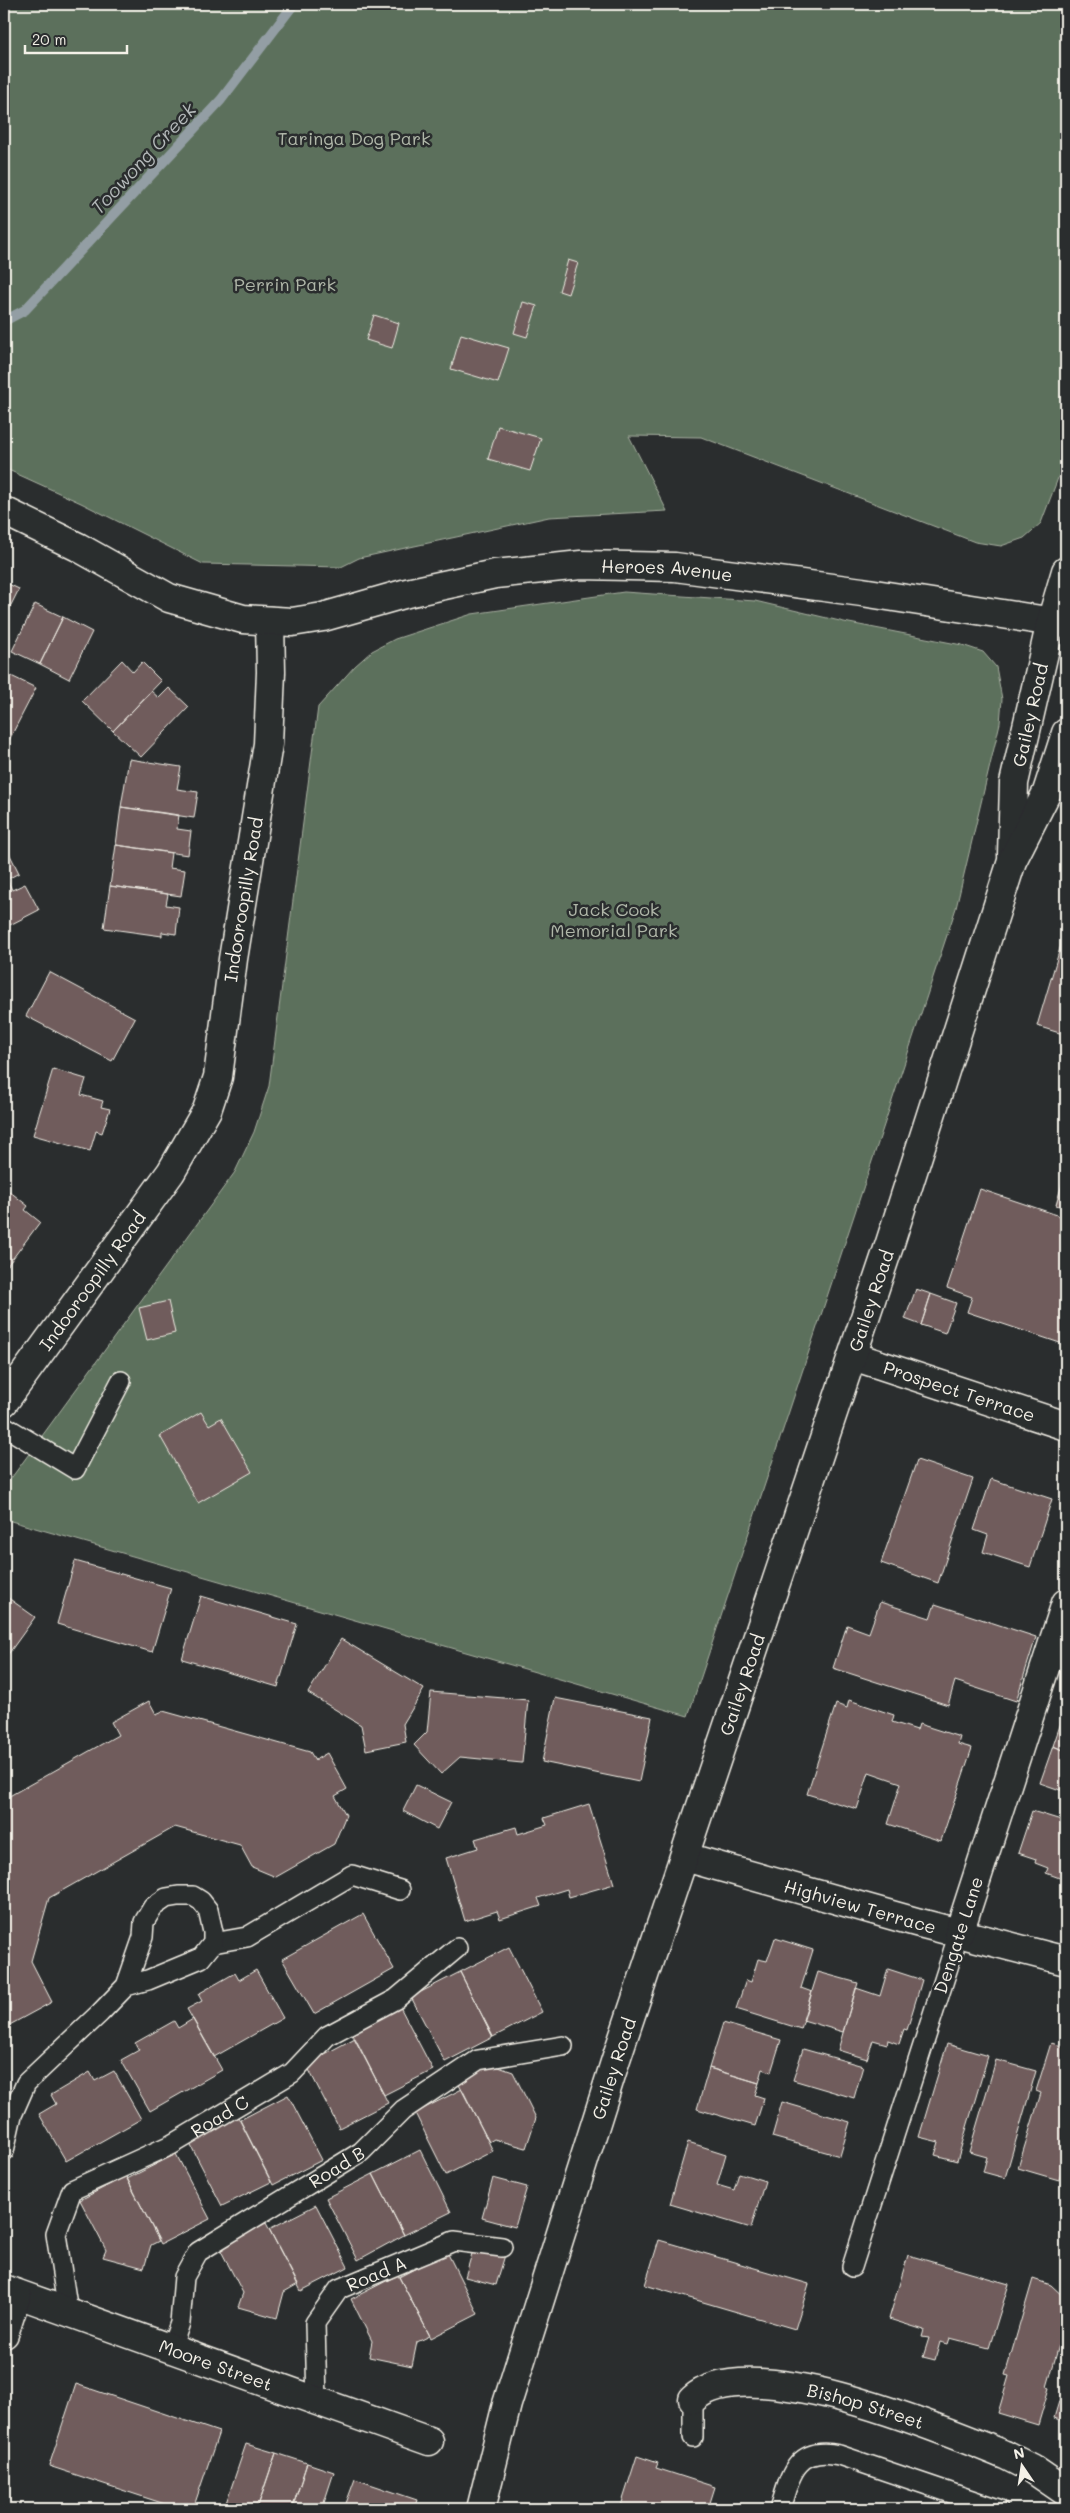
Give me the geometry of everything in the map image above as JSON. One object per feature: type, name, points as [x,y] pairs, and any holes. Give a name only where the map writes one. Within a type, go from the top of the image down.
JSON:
[{"type":"street","points":[[4,511],[78,548],[169,598],[227,616],[270,621]]},
{"type":"street","name":"Heroes Avenue","points":[[270,621],[292,622],[323,617],[407,593],[495,574],[581,565],[675,567],[872,593],[1059,623]]},
{"type":"street","name":"Gailey Road","points":[[1012,861],[1014,783],[1059,623],[1066,571]]},
{"type":"street","name":"Indooroopilly Road","points":[[4,1402],[171,1172],[208,1110],[218,1077],[234,959],[268,744],[271,672],[270,621]]},
{"type":"street","name":"Gailey Road","points":[[480,2503],[512,2389],[616,2059],[942,1087],[1012,861],[1048,792],[1066,734]]},
{"type":"street","name":"Prospect Terrace","points":[[853,1356],[1066,1426]]},
{"type":"street","name":"Dengate Lane","points":[[959,1933],[1066,1603]]},
{"type":"street","name":"Highview Terrace","points":[[685,1857],[1066,1961]]},
{"type":"street","points":[[4,2334],[10,2292]]},
{"type":"street","name":"Moore Street","points":[[10,2292],[429,2441]]},
{"type":"street","name":"Bishop Street","points":[[693,2399],[712,2388],[750,2383],[788,2385],[825,2393],[1005,2455],[1031,2468],[1066,2492]]},
{"type":"lane","points":[[4,1426],[75,1469],[122,1381]]},
{"type":"lane","points":[[126,1986],[193,1963],[201,1958],[213,1943],[247,1937],[352,1875],[400,1890]]},
{"type":"lane","points":[[4,2151],[12,2115],[26,2083],[126,1986],[143,1937],[144,1922],[153,1907],[166,1898],[193,1896],[208,1910],[212,1923],[213,1943]]},
{"type":"lane","name":"Dengate Lane","points":[[852,2267],[959,1933]]},
{"type":"lane","name":"Road C","points":[[68,2312],[56,2234],[72,2190],[171,2146],[292,2073],[327,2036],[396,1999],[457,1948]]},
{"type":"lane","name":"Road B","points":[[171,2349],[180,2323],[184,2277],[198,2252],[361,2152],[402,2110],[478,2060],[563,2046]]},
{"type":"lane","name":"Road A","points":[[317,2402],[315,2323],[339,2290],[454,2241],[502,2247]]},
{"type":"lane","name":"Bishop Street","points":[[693,2399],[693,2437]]},
{"type":"lane","points":[[780,2509],[789,2479],[801,2461],[817,2453],[832,2454],[998,2509]]},
{"type":"green space","name":"Perrin Park","points":[[4,4],[1066,4],[1066,457],[1041,523],[1024,538],[1001,546],[975,542],[701,437],[629,436],[667,511],[549,517],[359,558],[341,567],[203,564],[81,503],[4,468]]},
{"type":"green space","name":"Jack Cook Memorial Park","points":[[624,592],[755,601],[844,622],[962,645],[983,652],[996,667],[1002,699],[1000,723],[956,908],[688,1716],[4,1519],[4,1488],[235,1172],[254,1132],[269,1086],[318,707],[355,666],[372,651],[395,639],[472,614]]},
{"type":"building","points":[[568,260],[578,263],[568,294],[559,291]]},
{"type":"building","points":[[523,302],[537,306],[527,337],[514,333]]},
{"type":"building","points":[[374,315],[399,323],[392,348],[366,340]]},
{"type":"building","points":[[461,334],[509,348],[498,383],[451,369]]},
{"type":"building","points":[[498,426],[541,438],[530,471],[488,459]]},
{"type":"building","points":[[4,582],[19,589],[4,619]]},
{"type":"building","points":[[35,604],[63,617],[40,664],[12,651]]},
{"type":"building","points":[[63,617],[92,632],[69,679],[40,664]]},
{"type":"building","points":[[122,660],[133,672],[142,662],[161,681],[113,731],[82,701]]},
{"type":"building","points":[[7,674],[36,688],[8,742],[4,740],[4,681]]},
{"type":"building","points":[[169,688],[189,707],[141,757],[113,731],[151,691],[159,698]]},
{"type":"building","points":[[129,759],[181,767],[177,789],[198,792],[194,818],[121,807]]},
{"type":"building","points":[[121,807],[179,815],[177,829],[191,831],[188,855],[116,845]]},
{"type":"building","points":[[116,845],[171,853],[169,868],[185,870],[181,896],[110,886]]},
{"type":"building","points":[[7,849],[19,873],[4,881],[4,851]]},
{"type":"building","points":[[7,879],[12,890],[25,884],[39,910],[4,928],[4,881]]},
{"type":"building","points":[[110,886],[168,894],[166,905],[179,907],[176,934],[162,932],[162,936],[104,928]]},
{"type":"building","points":[[1066,928],[1066,1035],[1037,1026]]},
{"type":"building","points":[[49,972],[135,1018],[112,1061],[26,1016]]},
{"type":"building","points":[[53,1069],[86,1079],[81,1095],[103,1101],[101,1107],[110,1109],[102,1133],[96,1131],[90,1151],[33,1135]]},
{"type":"building","points":[[1066,1170],[1066,1208],[1056,1205]]},
{"type":"building","points":[[4,1187],[28,1206],[25,1210],[40,1222],[4,1270]]},
{"type":"building","points":[[980,1189],[1066,1218],[1066,1345],[967,1312],[972,1297],[947,1288]]},
{"type":"building","points":[[916,1289],[931,1294],[921,1325],[905,1319]]},
{"type":"building","points":[[931,1294],[956,1303],[945,1333],[921,1325]]},
{"type":"building","points":[[168,1301],[175,1333],[147,1340],[139,1308]]},
{"type":"building","points":[[201,1412],[209,1425],[221,1418],[252,1472],[198,1503],[160,1436]]},
{"type":"building","points":[[917,1460],[973,1479],[938,1583],[881,1563]]},
{"type":"building","points":[[991,1479],[1052,1499],[1030,1567],[983,1552],[988,1535],[974,1530]]},
{"type":"building","points":[[75,1561],[171,1588],[152,1652],[57,1624]]},
{"type":"building","points":[[4,1595],[35,1617],[4,1660]]},
{"type":"building","points":[[201,1596],[297,1624],[278,1687],[182,1659]]},
{"type":"building","points":[[880,1602],[930,1618],[935,1604],[1036,1637],[1016,1701],[955,1681],[948,1705],[833,1668],[847,1625],[869,1633]]},
{"type":"building","points":[[341,1639],[424,1689],[403,1724],[406,1742],[366,1750],[361,1725],[308,1693]]},
{"type":"building","points":[[431,1692],[528,1700],[522,1763],[460,1757],[441,1774],[414,1745],[427,1732]]},
{"type":"building","points":[[555,1698],[652,1717],[639,1782],[542,1762]]},
{"type":"building","points":[[849,1700],[894,1715],[892,1722],[917,1730],[919,1724],[960,1737],[958,1744],[972,1748],[941,1841],[888,1824],[901,1783],[869,1772],[857,1809],[807,1794],[836,1704],[847,1708]]},
{"type":"building","points":[[149,1701],[156,1714],[163,1711],[310,1752],[315,1760],[327,1753],[347,1789],[335,1796],[346,1815],[334,1844],[276,1877],[252,1867],[240,1845],[175,1827],[49,1898],[31,1961],[52,2002],[4,2028],[4,1799],[118,1735],[111,1722]]},
{"type":"building","points":[[1066,1708],[1066,1751],[1053,1746]]},
{"type":"building","points":[[1053,1746],[1066,1751],[1066,1792],[1040,1783]]},
{"type":"building","points":[[416,1785],[451,1802],[437,1829],[403,1811]]},
{"type":"building","points":[[589,1804],[614,1884],[569,1897],[567,1889],[538,1898],[541,1906],[500,1919],[497,1911],[465,1921],[446,1858],[478,1848],[475,1839],[516,1827],[518,1834],[547,1825],[544,1818]]},
{"type":"building","points":[[1066,1804],[1065,1880],[1046,1873],[1048,1868],[1035,1863],[1036,1859],[1018,1853],[1032,1811],[1061,1820]]},
{"type":"building","points":[[363,1914],[394,1969],[314,2014],[282,1959]]},
{"type":"building","points":[[775,1938],[813,1950],[801,1988],[812,1992],[801,2029],[736,2009],[746,1980],[751,1982],[758,1959],[767,1961]]},
{"type":"building","points":[[509,1947],[542,2012],[493,2037],[460,1972]]},
{"type":"building","points":[[888,1969],[922,1980],[907,2030],[904,2029],[899,2044],[888,2040],[887,2044],[873,2040],[867,2059],[838,2050],[856,1988],[880,1996]]},
{"type":"building","points":[[256,1970],[283,2018],[214,2057],[187,2009],[202,2001],[198,1994],[235,1973],[239,1980]]},
{"type":"building","points":[[460,1972],[493,2037],[445,2062],[411,1997]]},
{"type":"building","points":[[818,1972],[858,1983],[843,2032],[803,2020]]},
{"type":"building","points":[[399,2005],[433,2070],[384,2095],[350,2030]]},
{"type":"building","points":[[193,2019],[222,2070],[150,2111],[121,2060],[139,2050],[135,2043],[174,2021],[178,2028]]},
{"type":"building","points":[[723,2023],[781,2040],[771,2072],[763,2069],[759,2083],[709,2068]]},
{"type":"building","points":[[355,2038],[388,2103],[339,2128],[306,2064]]},
{"type":"building","points":[[1051,2043],[1066,2047],[1066,2155],[1059,2180],[1018,2168],[1041,2093],[1036,2091]]},
{"type":"building","points":[[947,2044],[988,2056],[957,2161],[935,2155],[939,2142],[919,2137]]},
{"type":"building","points":[[803,2049],[863,2066],[854,2098],[793,2080]]},
{"type":"building","points":[[996,2060],[1036,2071],[1005,2178],[983,2172],[987,2157],[969,2152]]},
{"type":"building","points":[[490,2064],[513,2072],[536,2118],[526,2148],[494,2139],[489,2142],[457,2081]]},
{"type":"building","points":[[709,2068],[759,2083],[755,2095],[764,2098],[755,2126],[697,2109]]},
{"type":"building","points":[[114,2071],[141,2119],[66,2161],[39,2114],[56,2104],[51,2095],[90,2072],[95,2081]]},
{"type":"building","points":[[462,2089],[493,2151],[446,2175],[415,2113]]},
{"type":"building","points":[[288,2095],[322,2160],[273,2185],[240,2120]]},
{"type":"building","points":[[782,2102],[850,2122],[840,2156],[772,2137]]},
{"type":"building","points":[[238,2117],[271,2182],[222,2206],[189,2142]]},
{"type":"building","points":[[688,2142],[726,2154],[717,2185],[734,2190],[739,2173],[765,2181],[751,2228],[670,2204]]},
{"type":"building","points":[[420,2150],[451,2212],[404,2235],[373,2174]]},
{"type":"building","points":[[176,2154],[210,2219],[161,2244],[127,2179]]},
{"type":"building","points":[[373,2174],[404,2235],[358,2260],[326,2198]]},
{"type":"building","points":[[126,2176],[159,2241],[151,2245],[144,2268],[103,2257],[106,2250],[80,2200]]},
{"type":"building","points":[[493,2178],[527,2187],[515,2227],[482,2218]]},
{"type":"building","points":[[316,2205],[348,2267],[301,2291],[269,2229]]},
{"type":"building","points":[[266,2223],[298,2284],[284,2292],[277,2318],[238,2307],[243,2293],[219,2247]]},
{"type":"building","points":[[659,2240],[809,2284],[795,2329],[645,2285]]},
{"type":"building","points":[[474,2247],[505,2255],[496,2285],[465,2277]]},
{"type":"building","points":[[447,2252],[478,2314],[431,2338],[399,2277]]},
{"type":"building","points":[[908,2255],[1009,2284],[989,2348],[950,2338],[948,2344],[940,2342],[935,2360],[923,2357],[929,2338],[922,2337],[924,2330],[889,2319]]},
{"type":"building","points":[[398,2275],[430,2336],[417,2342],[412,2366],[369,2357],[372,2341],[351,2299]]},
{"type":"building","points":[[1033,2279],[1051,2285],[1066,2299],[1066,2321],[1038,2425],[998,2413],[1009,2376],[1005,2375]]},
{"type":"building","points":[[1066,2378],[1066,2422],[1054,2418]]},
{"type":"building","points":[[76,2384],[219,2432],[193,2509],[180,2509],[49,2466]]},
{"type":"building","points":[[246,2444],[276,2453],[257,2509],[236,2509],[225,2506]]},
{"type":"building","points":[[276,2453],[307,2463],[292,2509],[257,2509]]},
{"type":"building","points":[[637,2456],[658,2463],[656,2468],[715,2487],[708,2509],[620,2509]]},
{"type":"building","points":[[307,2463],[334,2472],[322,2509],[292,2509]]},
{"type":"building","points":[[355,2479],[417,2500],[414,2509],[356,2509],[345,2506]]},
{"type":"waterway","name":"Toowong Creek","points":[[4,321],[25,310],[221,100],[294,4]]},
{"type":"park label","name":"Taringa Dog Park","points":[[354,138]]}]
